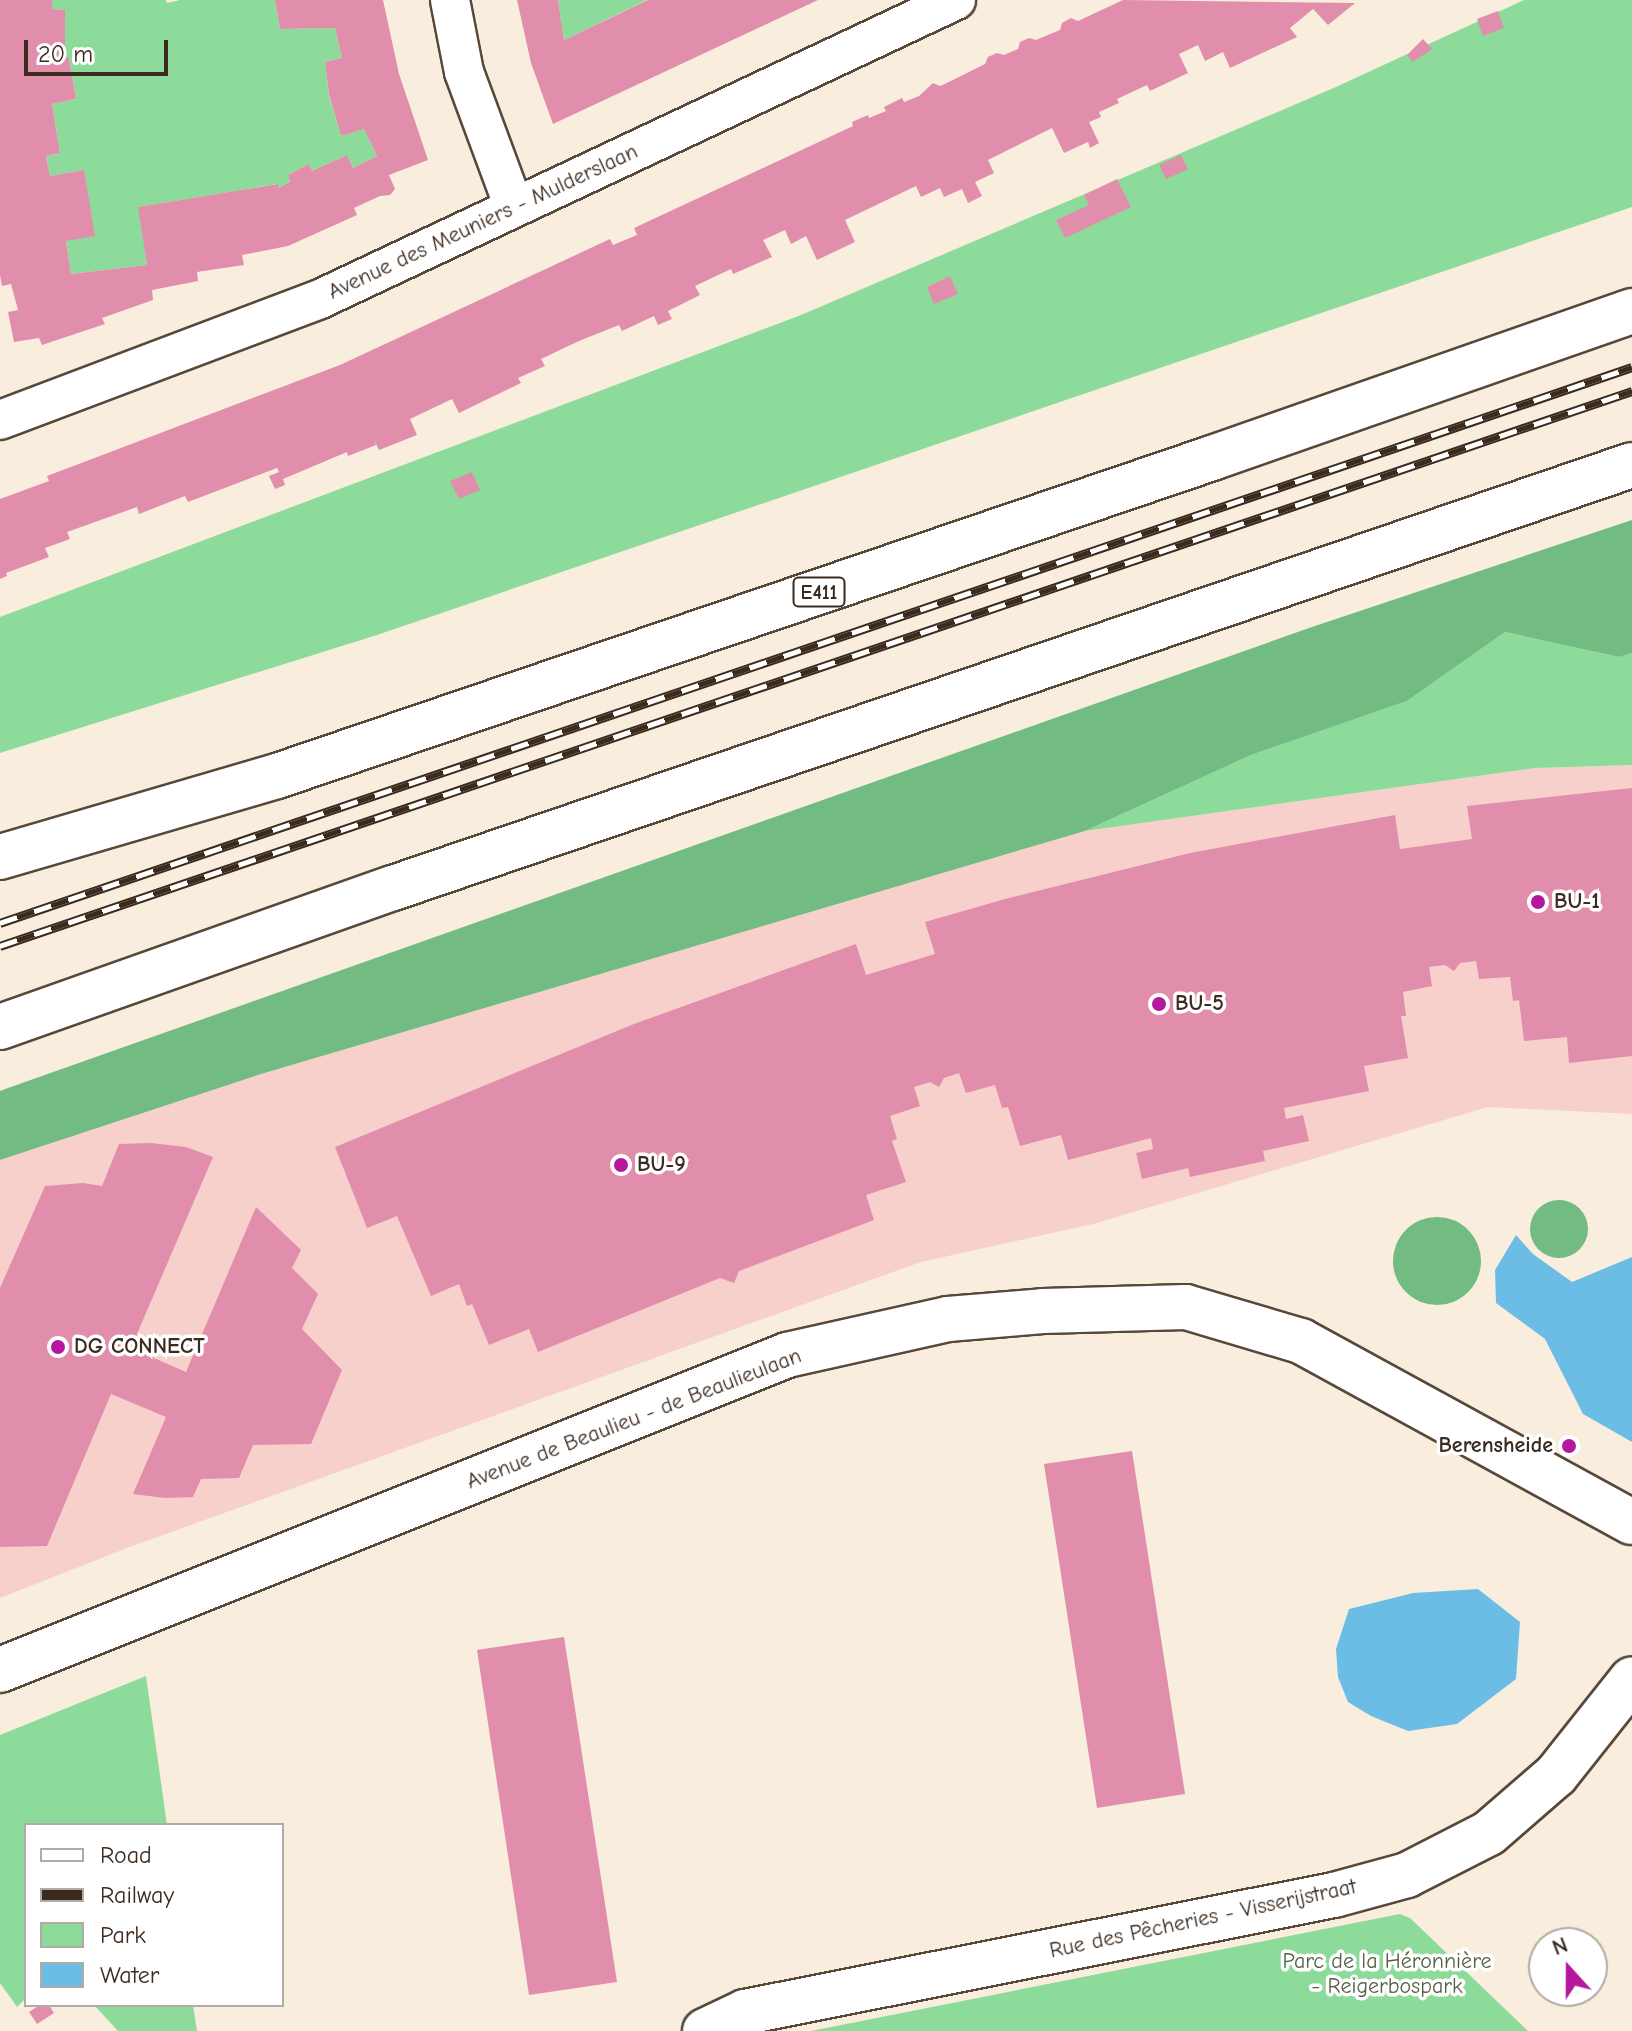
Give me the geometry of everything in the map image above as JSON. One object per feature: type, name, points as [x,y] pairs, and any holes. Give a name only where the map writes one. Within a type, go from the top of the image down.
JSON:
[{"type":"main road","name":"E411","points":[[0,857],[292,771],[1197,463],[1632,311]]},
{"type":"main road","points":[[0,1030],[393,888],[1632,465]]},
{"type":"main road","name":"Avenue de Beaulieu - de Beaulieulaan","points":[[0,1670],[787,1355],[948,1319],[1043,1311],[1186,1307],[1301,1341],[1632,1522]]},
{"type":"main road","name":"Rue des Pêcheries - Visserijstraat","points":[[705,2031],[745,2012],[1334,1895],[1407,1875],[1489,1833],[1545,1785],[1632,1679]]},
{"type":"street","points":[[450,0],[464,72],[514,207]]},
{"type":"street","name":"Avenue des Meuniers - Mulderslaan","points":[[0,420],[318,300],[956,0]]},
{"type":"shaded area","points":[[1632,765],[1632,1114],[1488,1107],[1093,1224],[921,1262],[127,1548],[0,1598],[0,1160],[261,1074],[1085,831],[1535,768]]},
{"type":"green space","points":[[52,0],[166,0],[167,3],[180,0],[275,0],[280,29],[335,28],[342,58],[325,62],[329,95],[341,136],[364,129],[377,156],[353,168],[347,155],[312,171],[309,164],[288,175],[290,182],[278,188],[277,184],[139,207],[147,265],[71,274],[66,241],[84,170],[50,176],[46,156],[60,153],[52,104],[76,99],[69,58],[65,58],[65,10],[52,9]]},
{"type":"green space","points":[[558,0],[647,0],[564,40]]},
{"type":"green space","points":[[1524,0],[1632,0],[1632,207],[377,635],[0,753],[0,617],[801,315],[1336,87]]},
{"type":"green space","points":[[1632,520],[1632,653],[1619,657],[1505,632],[1407,701],[1251,755],[1085,831],[261,1074],[0,1160],[0,1091],[1312,627]]},
{"type":"green space","points":[[1505,632],[1619,657],[1632,653],[1632,765],[1535,768],[1085,831],[1251,755],[1407,701]]},
{"type":"green space","points":[[1559,1200],[1580,1208],[1588,1229],[1580,1250],[1559,1258],[1538,1250],[1530,1229],[1538,1208]]},
{"type":"green space","points":[[1437,1217],[1454,1221],[1468,1230],[1477,1244],[1481,1261],[1477,1278],[1468,1292],[1454,1301],[1437,1305],[1420,1301],[1406,1292],[1397,1278],[1393,1261],[1397,1244],[1406,1230],[1420,1221]]},
{"type":"green space","points":[[146,1676],[167,1823],[24,1823],[24,2000],[17,2007],[0,1983],[0,1735]]},
{"type":"green space","name":"Parc de la Héronnière - Reigerbospark","points":[[1400,1914],[1410,1918],[1528,2031],[811,2031]]},
{"type":"green space","points":[[96,2007],[193,2007],[197,2031],[118,2031]]},
{"type":"water","points":[[1516,1235],[1533,1254],[1572,1282],[1632,1257],[1632,1442],[1583,1414],[1545,1339],[1496,1303],[1495,1270]]},
{"type":"water","points":[[1478,1589],[1520,1622],[1516,1679],[1457,1724],[1408,1731],[1371,1716],[1348,1702],[1338,1677],[1336,1649],[1349,1609],[1413,1593]]},
{"type":"building","points":[[0,0],[52,0],[52,9],[65,10],[65,58],[69,58],[76,99],[52,104],[60,153],[46,156],[50,176],[84,170],[95,236],[66,241],[71,274],[147,265],[138,207],[278,184],[278,188],[290,182],[288,175],[309,164],[312,171],[347,155],[353,168],[377,156],[364,129],[341,136],[329,94],[325,62],[342,58],[335,28],[280,29],[275,0],[383,0],[399,74],[428,160],[389,175],[395,189],[390,195],[380,196],[354,208],[357,215],[288,246],[242,255],[244,265],[197,272],[198,281],[152,290],[153,300],[102,318],[105,324],[42,345],[39,338],[14,342],[8,312],[18,310],[11,284],[2,286],[0,275]]},
{"type":"building","points":[[517,0],[558,0],[564,40],[648,0],[818,0],[553,124],[531,63]]},
{"type":"building","points":[[1123,0],[1355,3],[1328,25],[1313,9],[1290,28],[1297,37],[1230,68],[1223,52],[1205,61],[1198,45],[1179,54],[1188,73],[1150,91],[1147,85],[1117,99],[1119,103],[1099,112],[1101,117],[1089,122],[1099,143],[1090,148],[1088,142],[1064,153],[1052,128],[988,160],[994,173],[975,182],[982,196],[968,203],[962,189],[944,197],[940,188],[921,197],[916,186],[845,220],[855,242],[817,260],[806,236],[791,244],[785,230],[763,240],[772,257],[733,274],[731,269],[695,286],[700,295],[668,311],[672,319],[658,325],[654,316],[622,331],[619,325],[579,341],[541,359],[545,366],[518,378],[521,383],[459,413],[452,399],[410,419],[417,435],[379,450],[372,436],[376,445],[348,456],[347,452],[283,479],[285,485],[275,489],[269,476],[279,472],[277,468],[188,502],[185,496],[139,514],[137,507],[67,532],[70,539],[45,548],[49,557],[6,573],[7,576],[0,579],[0,499],[49,481],[47,476],[340,365],[610,239],[613,245],[637,235],[634,228],[853,126],[852,122],[886,111],[884,107],[902,98],[904,102],[919,96],[933,83],[940,86],[951,81],[985,64],[988,57],[1018,49],[1020,42],[1029,38],[1036,40],[1060,30],[1062,23],[1071,18],[1078,21]]},
{"type":"building","points":[[1498,11],[1504,28],[1483,36],[1477,19]]},
{"type":"building","points":[[1423,39],[1432,49],[1413,62],[1407,55]]},
{"type":"building","points":[[1181,155],[1188,169],[1166,179],[1159,165]]},
{"type":"building","points":[[1117,179],[1131,207],[1065,238],[1056,220],[1089,205],[1084,195]]},
{"type":"building","points":[[950,276],[958,294],[934,304],[927,287]]},
{"type":"building","points":[[472,472],[480,490],[459,499],[450,481]]},
{"type":"building","points":[[1632,788],[1632,1056],[1569,1063],[1567,1037],[1524,1041],[1519,1000],[1513,1001],[1510,977],[1479,979],[1476,961],[1460,963],[1454,971],[1445,965],[1429,967],[1432,986],[1403,992],[1406,1016],[1401,1016],[1408,1058],[1364,1066],[1369,1091],[1284,1108],[1286,1119],[1303,1115],[1309,1141],[1263,1151],[1265,1161],[1190,1177],[1188,1168],[1142,1179],[1136,1153],[1153,1149],[1151,1138],[1068,1160],[1061,1135],[1020,1146],[1008,1107],[1002,1108],[995,1085],[966,1093],[959,1073],[944,1078],[939,1087],[930,1082],[914,1087],[920,1106],[890,1116],[897,1139],[892,1141],[906,1182],[866,1195],[874,1220],[739,1271],[734,1283],[720,1278],[538,1352],[529,1329],[489,1345],[472,1304],[467,1306],[459,1284],[431,1296],[397,1216],[367,1228],[335,1147],[634,1024],[856,944],[866,975],[935,954],[925,922],[1005,899],[1190,853],[1395,815],[1400,849],[1472,839],[1467,806]]},
{"type":"building","points":[[151,1143],[186,1147],[213,1157],[131,1348],[186,1372],[256,1207],[301,1250],[292,1268],[318,1294],[302,1329],[342,1370],[311,1444],[253,1445],[239,1478],[201,1479],[193,1497],[133,1494],[166,1417],[111,1394],[47,1546],[0,1547],[0,1288],[45,1186],[83,1183],[102,1186],[119,1144]]},
{"type":"building","points":[[1132,1451],[1185,1794],[1097,1808],[1044,1464]]},
{"type":"building","points":[[564,1637],[617,1982],[529,1995],[477,1650]]},
{"type":"building","points":[[37,2007],[50,2007],[54,2013],[37,2024],[29,2012]]},
{"type":"railway","points":[[0,923],[1632,367]]},
{"type":"railway","points":[[0,946],[1632,391]]},
{"type":"place","name":"BU-1","points":[[1538,902]]},
{"type":"place","name":"BU-5","points":[[1159,1004]]},
{"type":"place","name":"BU-9","points":[[621,1165]]},
{"type":"place","name":"DG CONNECT","points":[[58,1347]]},
{"type":"place","name":"Berensheide","points":[[1569,1446]]}]
